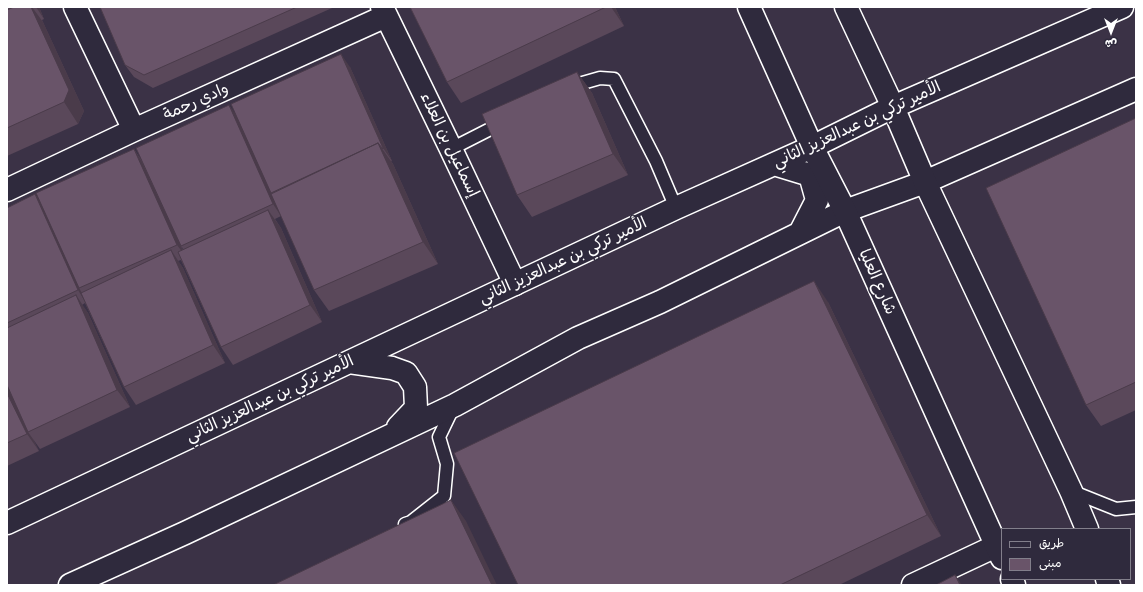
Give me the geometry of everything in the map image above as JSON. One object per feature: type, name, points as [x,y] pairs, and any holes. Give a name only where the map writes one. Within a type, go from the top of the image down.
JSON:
[{"type":"street","points":[[75,7],[134,130]]},
{"type":"street","name":"شارع العليا","points":[[749,7],[812,147],[846,211],[999,552]]},
{"type":"street","points":[[846,7],[893,107],[925,182],[1071,491],[1087,528]]},
{"type":"street","name":"الأمير تركي بن عبدالعزيز الثاني","points":[[7,523],[676,208],[812,147],[893,107],[1122,7]]},
{"type":"street","name":"وادي رحمة","points":[[7,190],[384,12]]},
{"type":"street","name":"إسماعيل بن العلاء","points":[[384,12],[451,148],[515,284]]},
{"type":"street","points":[[70,585],[185,533],[455,405],[578,338],[660,302],[846,211],[925,182],[1136,89]]},
{"type":"street","points":[[774,164],[810,175],[817,200],[800,233]]},
{"type":"street","points":[[349,362],[392,368],[406,373],[415,387],[416,408],[390,436]]},
{"type":"street","points":[[913,585],[999,552]]},
{"type":"lane","points":[[558,95],[580,84],[600,78],[614,79],[656,162],[676,208]]},
{"type":"lane","points":[[451,148],[515,116]]},
{"type":"lane","points":[[396,528],[411,522],[444,496],[447,464],[439,438],[455,405]]},
{"type":"lane","points":[[1071,491],[1116,509],[1136,508]]},
{"type":"building","points":[[14,7],[31,7],[69,90],[64,102],[7,128],[7,10]]},
{"type":"building","points":[[100,7],[297,7],[144,75],[125,65]]},
{"type":"building","points":[[410,7],[606,7],[447,82]]},
{"type":"building","points":[[341,54],[383,149],[378,143],[271,193],[231,104]]},
{"type":"building","points":[[577,72],[613,154],[517,195],[482,114]]},
{"type":"building","points":[[229,105],[273,204],[181,246],[136,148]]},
{"type":"building","points":[[1136,118],[1136,382],[1086,405],[986,188]]},
{"type":"building","points":[[378,143],[423,242],[314,290],[271,194]]},
{"type":"building","points":[[134,149],[177,245],[79,288],[36,193]]},
{"type":"building","points":[[35,194],[78,290],[7,323],[7,208]]},
{"type":"building","points":[[268,210],[310,305],[221,347],[178,252]]},
{"type":"building","points":[[171,250],[213,345],[124,387],[81,293]]},
{"type":"building","points":[[814,281],[927,515],[780,585],[518,585],[454,453]]},
{"type":"building","points":[[76,295],[117,390],[28,432],[7,385],[7,328]]},
{"type":"building","points":[[7,393],[27,434],[7,443]]},
{"type":"building","points":[[451,500],[492,585],[273,585]]},
{"type":"building","points":[[955,575],[960,585],[936,585]]}]
